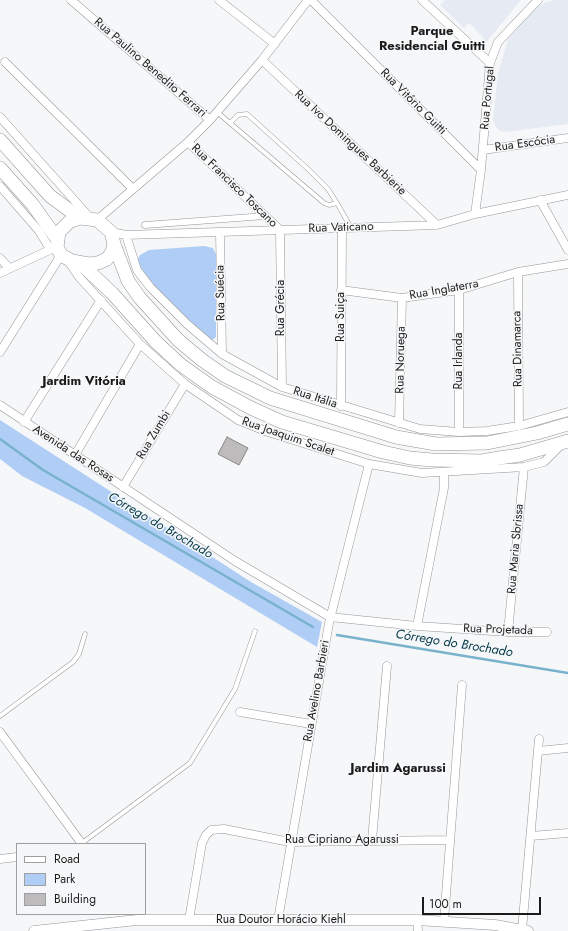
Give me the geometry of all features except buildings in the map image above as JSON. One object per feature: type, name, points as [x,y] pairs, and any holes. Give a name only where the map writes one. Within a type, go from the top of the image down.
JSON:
[{"type":"main road","points":[[0,140],[50,196],[89,219],[113,238],[128,281],[140,298],[178,340],[202,360],[225,376],[270,398],[396,437],[436,444],[487,443],[537,433],[568,424]]},
{"type":"main road","points":[[0,168],[33,205],[58,250],[80,264],[112,293],[156,342],[181,365],[212,387],[251,408],[282,422],[383,452],[410,458],[452,461],[494,459],[520,455],[565,442]]},
{"type":"main road","points":[[58,250],[59,232],[64,226],[89,219]]},
{"type":"main road","points":[[80,264],[98,263],[107,259],[112,252],[113,238]]},
{"type":"street","name":"Rua Paulino Benedito Ferrari","points":[[71,0],[210,120]]},
{"type":"street","points":[[219,0],[275,44]]},
{"type":"street","points":[[0,117],[89,219],[133,189],[188,142],[210,120],[262,60],[308,0]]},
{"type":"street","name":"Rua Vitório Guitti","points":[[311,0],[481,170]]},
{"type":"street","points":[[422,0],[490,63]]},
{"type":"street","name":"Rua Portugal","points":[[475,214],[483,150],[490,63],[498,42],[538,0]]},
{"type":"street","name":"Rua Ivo Domingues Barbierie","points":[[262,60],[437,226]]},
{"type":"street","points":[[4,62],[133,189]]},
{"type":"street","name":"Rua Escócia","points":[[483,150],[568,138]]},
{"type":"street","name":"Rua Francisco Toscano","points":[[188,142],[280,230]]},
{"type":"street","name":"Rua Joaquim Scalet","points":[[0,186],[140,344],[185,384],[219,408],[250,426],[369,464],[422,473],[444,473],[524,467],[544,462],[565,442]]},
{"type":"street","name":"Rua Vaticano","points":[[113,238],[126,235],[437,226],[475,214],[568,195]]},
{"type":"street","points":[[540,200],[568,250]]},
{"type":"street","points":[[145,225],[265,216]]},
{"type":"street","name":"Rua Suiça","points":[[342,228],[342,406]]},
{"type":"street","name":"Rua Grécia","points":[[280,230],[282,387]]},
{"type":"street","name":"Rua Suécia","points":[[220,232],[222,354]]},
{"type":"street","name":"Rua Itália","points":[[126,235],[137,270],[150,287],[187,324],[222,354],[282,387],[420,429],[459,432],[487,431],[519,426],[568,412]]},
{"type":"street","points":[[0,273],[9,268],[58,250]]},
{"type":"street","points":[[0,352],[58,250]]},
{"type":"street","points":[[0,258],[9,268]]},
{"type":"street","name":"Rua Inglaterra","points":[[341,290],[402,298],[459,290],[518,272],[568,264]]},
{"type":"street","name":"Rua Dinamarca","points":[[518,272],[519,426]]},
{"type":"street","name":"Rua Irlanda","points":[[459,290],[459,432]]},
{"type":"street","name":"Rua Noruega","points":[[400,423],[402,298]]},
{"type":"street","points":[[24,422],[101,300]]},
{"type":"street","points":[[75,455],[140,344]]},
{"type":"street","name":"Rua Zumbi","points":[[123,487],[185,384]]},
{"type":"street","name":"Avenida das Rosas","points":[[0,405],[236,561],[330,617]]},
{"type":"street","name":"Rua Avelino Barbieri","points":[[278,920],[290,842],[330,617],[369,464]]},
{"type":"street","name":"Rua Maria Sbrissa","points":[[508,632],[524,467]]},
{"type":"street","points":[[417,626],[444,488],[444,473]]},
{"type":"street","name":"Rua Projetada","points":[[330,617],[417,626],[508,632],[547,632]]},
{"type":"street","points":[[372,840],[387,666]]},
{"type":"street","points":[[444,921],[462,685]]},
{"type":"street","points":[[240,712],[312,724]]},
{"type":"street","points":[[0,732],[81,843]]},
{"type":"street","points":[[525,930],[539,739]]},
{"type":"street","points":[[538,750],[568,748]]},
{"type":"street","name":"Rua Cipriano Agarussi","points":[[189,920],[202,843],[206,835],[211,830],[224,829],[290,842],[449,840]]},
{"type":"street","points":[[531,836],[568,833]]},
{"type":"street","points":[[0,859],[16,857]]},
{"type":"street","name":"Rua Doutor Horácio Kiehl","points":[[34,931],[83,928],[135,917],[189,920],[417,920],[444,921],[525,930]]},
{"type":"street","points":[[417,920],[418,931]]},
{"type":"lane","points":[[217,112],[324,203],[329,205],[337,203]]},
{"type":"lane","points":[[230,123],[238,115],[247,114],[328,189],[351,228]]},
{"type":"lane","points":[[83,843],[190,762],[235,689],[255,631]]},
{"type":"lane","points":[[0,716],[73,662],[80,654],[85,634]]},
{"type":"shaded area","points":[[445,0],[521,0],[484,45],[481,42],[484,38],[469,23],[464,28],[440,5]]},
{"type":"shaded area","points":[[554,0],[568,0],[568,124],[505,132],[500,131],[495,126],[493,120],[498,73],[508,39],[534,9],[544,3]]},
{"type":"green space","points":[[204,246],[213,248],[216,254],[216,337],[211,341],[149,281],[141,270],[137,261],[140,255],[149,250]]},
{"type":"green space","points":[[0,420],[251,582],[322,622],[317,647],[85,508],[22,476],[0,459]]},
{"type":"waterway","name":"Córrego do Brochado","points":[[0,439],[43,470],[313,627]]},
{"type":"waterway","name":"Córrego do Brochado","points":[[337,635],[568,673]]},
{"type":"district","name":"Parque Residencial Guitti","points":[[432,40]]},
{"type":"district","name":"Jardim Vitória","points":[[84,382]]},
{"type":"district","name":"Jardim Agarussi","points":[[398,769]]}]
